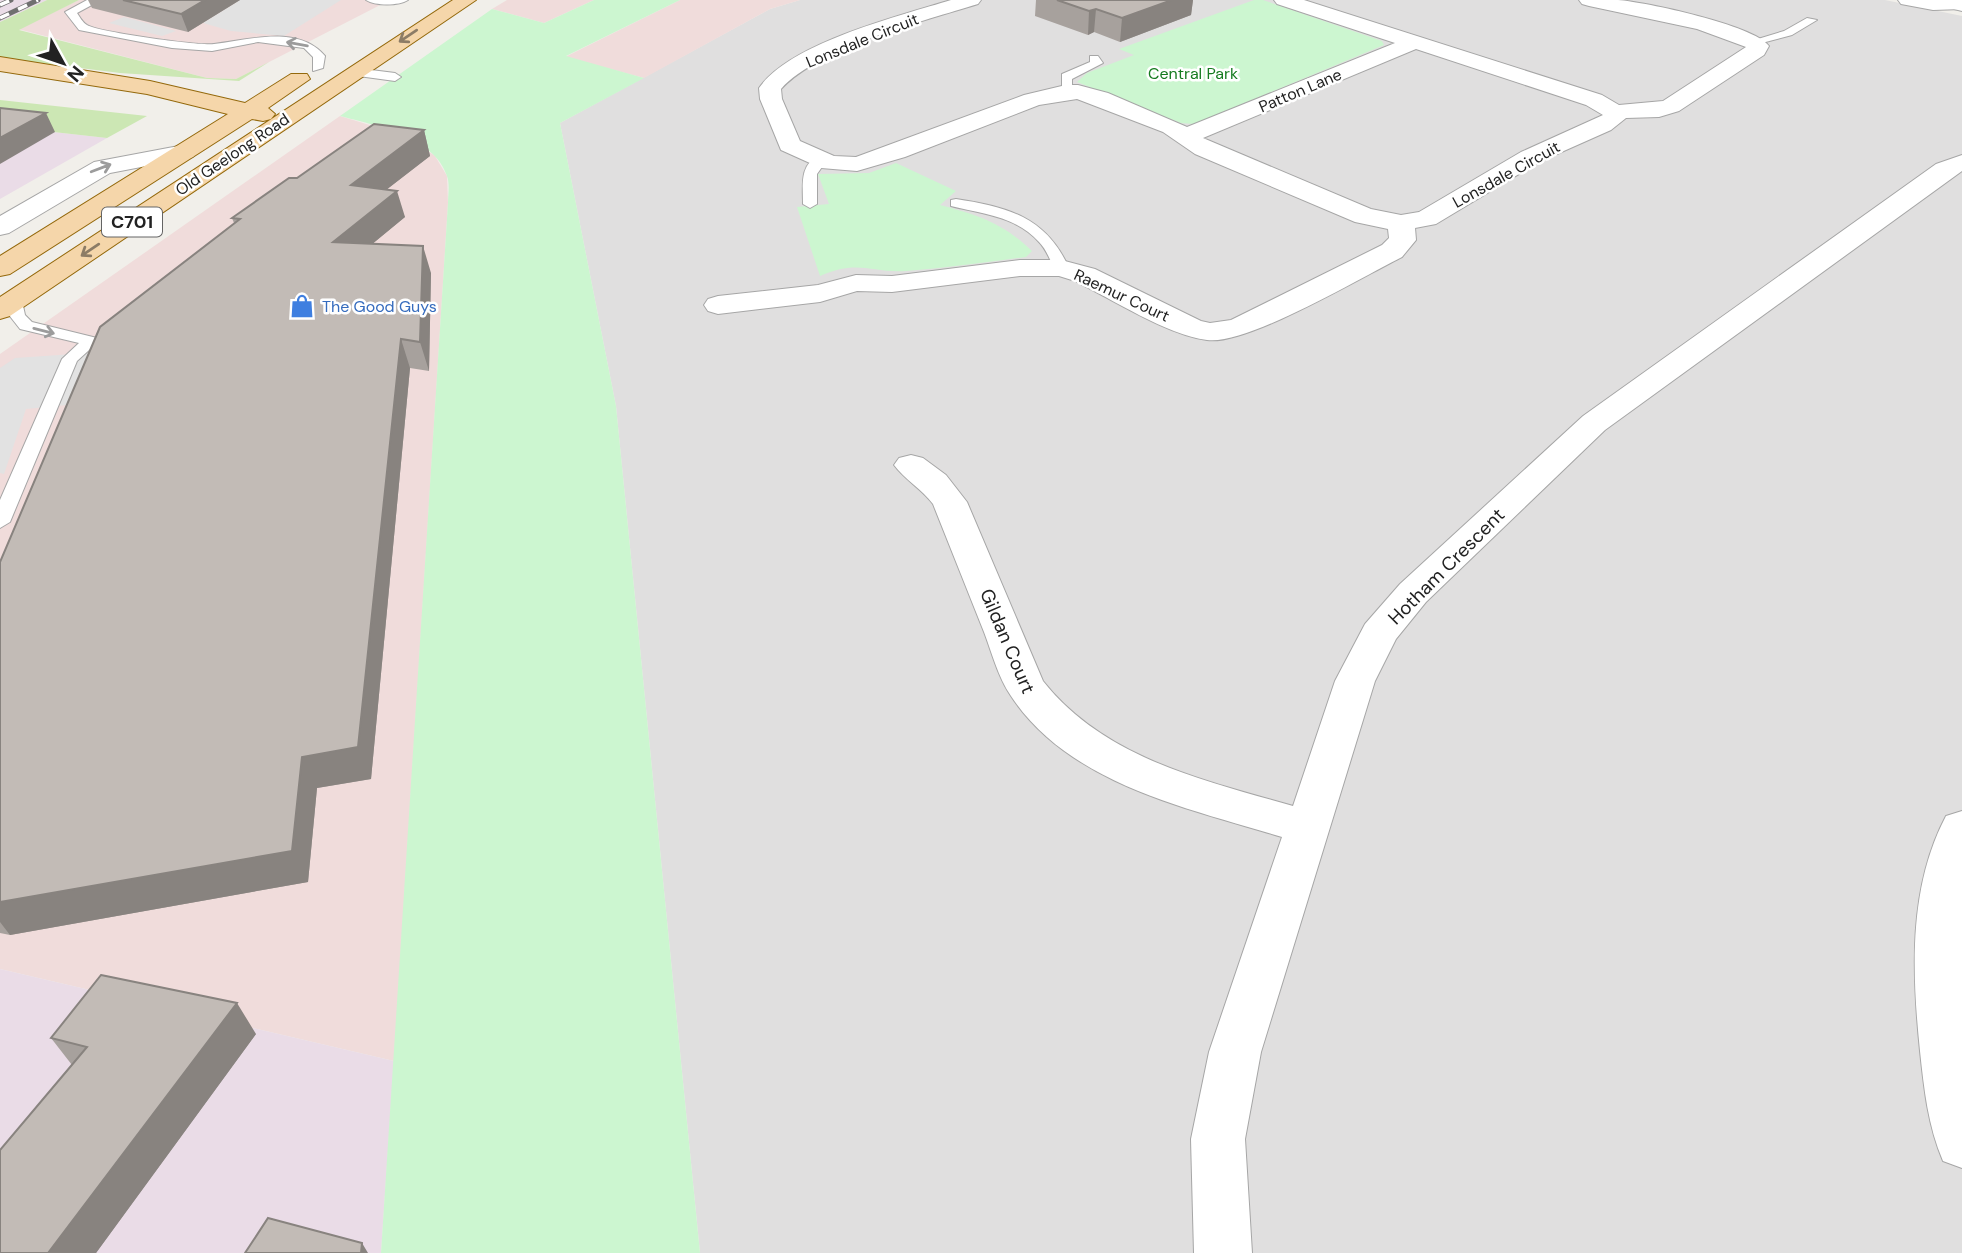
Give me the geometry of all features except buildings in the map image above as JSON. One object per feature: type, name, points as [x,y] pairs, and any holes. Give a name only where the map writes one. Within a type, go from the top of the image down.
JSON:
[{"type":"main road","points":[[386,23],[422,0]]},
{"type":"main road","name":"Old Geelong Road","points":[[7,305],[466,0]]},
{"type":"main road","name":"Old Geelong Road","points":[[0,268],[335,55]]},
{"type":"main road","points":[[0,64],[150,88],[241,116]]},
{"type":"main road","points":[[0,84],[282,121]]},
{"type":"main road","points":[[150,88],[290,85]]},
{"type":"street","name":"Lonsdale Circuit","points":[[971,0],[892,25],[816,56],[773,81],[770,88],[771,99],[790,145],[820,160],[841,165],[877,158],[1032,100],[1066,92],[1100,97],[1186,135],[1204,149],[1364,216],[1401,223],[1427,218],[1530,157],[1615,119],[1616,112]]},
{"type":"street","points":[[1307,5],[1356,0]]},
{"type":"street","points":[[1307,5],[1413,43],[1594,100],[1616,112],[1659,110],[1671,106],[1694,93],[1758,47],[1754,42],[1656,13],[1589,0]]},
{"type":"street","points":[[1908,0],[1933,5],[1954,3]]},
{"type":"street","name":"Patton Lane","points":[[1186,135],[1210,128],[1413,43]]},
{"type":"street","name":"Old Geelong Road","points":[[0,227],[103,167],[184,152]]},
{"type":"street","name":"Hotham Crescent","points":[[1223,1253],[1218,1139],[1235,1052],[1355,681],[1379,634],[1413,593],[1594,423],[1945,169],[1962,162]]},
{"type":"street","name":"Raemur Court","points":[[718,304],[820,293],[856,283],[892,284],[1020,268],[1061,268],[1084,275],[1191,327],[1223,332],[1238,328],[1392,251],[1403,240],[1401,223]]},
{"type":"street","name":"Gildan Court","points":[[911,465],[933,482],[950,502],[1035,705],[1067,734],[1107,758],[1155,779],[1308,828]]},
{"type":"street","points":[[1962,828],[1943,890],[1938,983],[1952,1102],[1962,1143]]},
{"type":"lane","points":[[96,0],[70,12],[83,27],[172,45],[212,48],[258,39],[310,46],[319,56],[317,68]]},
{"type":"lane","points":[[377,1],[402,0]]},
{"type":"lane","points":[[1754,42],[1788,33],[1811,20]]},
{"type":"lane","points":[[1066,92],[1066,77],[1097,63],[1094,58]]},
{"type":"lane","points":[[355,72],[395,77]]},
{"type":"lane","points":[[810,204],[809,173],[811,166],[820,160]]},
{"type":"lane","points":[[956,203],[988,207],[1034,228],[1056,253],[1061,268]]},
{"type":"lane","points":[[2,510],[8,482],[70,359],[91,341],[26,327],[7,305]]},
{"type":"shaded area","points":[[0,0],[47,0],[0,22]]},
{"type":"shaded area","points":[[79,0],[390,0],[236,79],[207,78],[18,29]]},
{"type":"shaded area","points":[[233,0],[341,0],[284,36],[231,31],[203,23],[237,2]]},
{"type":"shaded area","points":[[507,0],[594,0],[544,23],[492,9]]},
{"type":"shaded area","points":[[680,0],[800,0],[770,9],[644,78],[565,57]]},
{"type":"shaded area","points":[[800,0],[1885,0],[1962,16],[1962,1253],[700,1253],[616,406],[560,123],[770,9]]},
{"type":"shaded area","points":[[124,17],[176,31],[162,36],[109,23]]},
{"type":"shaded area","points":[[340,116],[409,137],[435,156],[447,176],[448,203],[394,1061],[0,969],[0,354]]},
{"type":"shaded area","points":[[0,126],[107,138],[0,199]]},
{"type":"shaded area","points":[[118,351],[88,403],[26,409],[4,474],[0,473],[0,368],[15,358]]},
{"type":"shaded area","points":[[0,969],[394,1061],[381,1253],[0,1253]]},
{"type":"green space","points":[[47,0],[79,0],[19,30],[207,78],[236,79],[269,62],[239,81],[120,73],[0,58],[0,22]]},
{"type":"green space","points":[[594,0],[680,0],[566,56],[644,78],[560,123],[616,406],[700,1253],[381,1253],[449,186],[440,163],[430,151],[417,142],[386,129],[340,116],[492,9],[544,23]]},
{"type":"green space","name":"Central Park","points":[[1254,0],[1263,0],[1382,41],[1384,45],[1194,124],[1181,123],[1077,82],[1087,73],[1134,55],[1119,49]]},
{"type":"green space","points":[[0,100],[147,116],[107,138],[0,126]]},
{"type":"green space","points":[[896,163],[956,191],[940,205],[989,221],[1011,233],[1032,251],[1026,257],[951,267],[894,271],[854,267],[820,276],[797,207],[829,204],[818,174],[869,173]]},
{"type":"railway","points":[[0,5],[11,0]]},
{"type":"railway","points":[[0,18],[38,0]]},
{"type":"place","name":"The Good Guys","points":[[302,306]]}]
